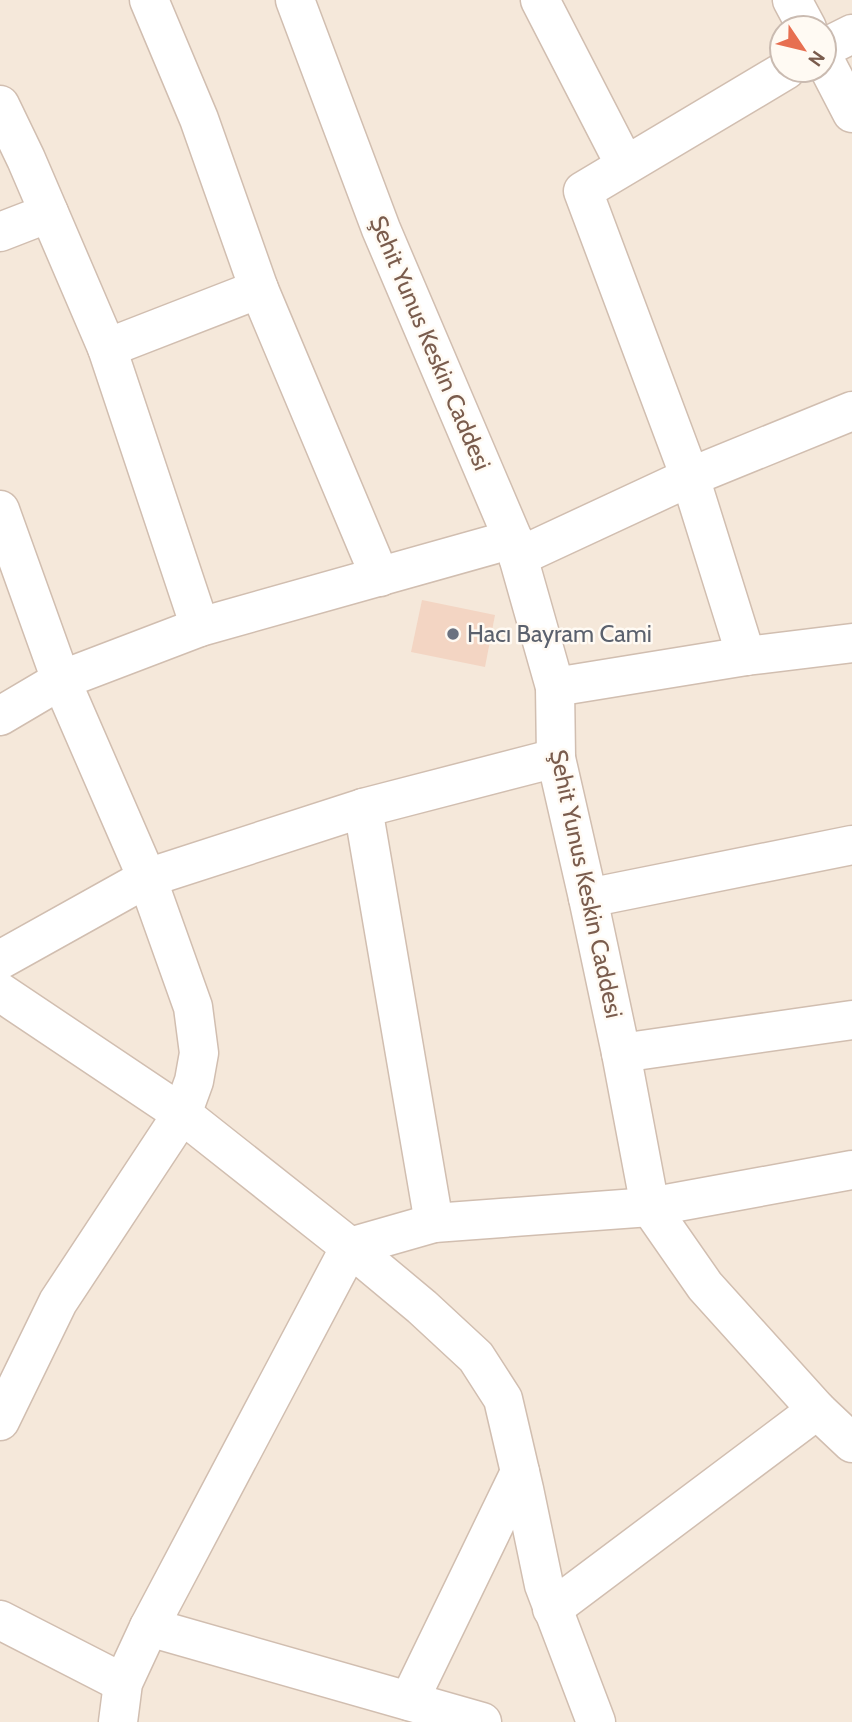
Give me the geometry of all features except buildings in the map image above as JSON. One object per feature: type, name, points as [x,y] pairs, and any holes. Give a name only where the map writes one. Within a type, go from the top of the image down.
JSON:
[{"type":"street","points":[[149,0],[200,119],[259,289],[380,578]]},
{"type":"street","name":"Şehit Yunus Keskin Caddesi","points":[[295,0],[382,229],[516,548],[555,687],[556,758],[621,1053],[650,1206],[705,1286],[817,1410],[852,1443]]},
{"type":"street","points":[[540,0],[625,165]]},
{"type":"street","points":[[746,656],[690,477],[583,191],[768,81]]},
{"type":"street","points":[[837,84],[852,113]]},
{"type":"street","points":[[0,105],[107,348],[200,627]]},
{"type":"street","points":[[0,232],[49,213]]},
{"type":"street","points":[[107,348],[259,289]]},
{"type":"street","points":[[0,716],[61,680],[200,627],[380,578],[516,548],[852,411]]},
{"type":"street","points":[[0,510],[61,680],[147,878],[193,1007],[199,1054],[194,1081],[183,1114],[58,1302],[0,1420]]},
{"type":"street","points":[[555,687],[746,656],[852,643]]},
{"type":"street","points":[[0,960],[147,878],[363,808],[556,758]]},
{"type":"street","points":[[363,808],[434,1223]]},
{"type":"street","points":[[588,898],[852,845]]},
{"type":"street","points":[[0,992],[183,1114],[350,1247],[422,1307],[476,1357],[503,1399],[544,1585],[596,1722]]},
{"type":"street","points":[[621,1053],[852,1020]]},
{"type":"street","points":[[118,1722],[123,1683],[149,1627],[350,1247],[434,1223],[650,1206],[852,1170]]},
{"type":"street","points":[[552,1609],[817,1410]]},
{"type":"street","points":[[409,1701],[520,1472]]},
{"type":"street","points":[[0,1620],[123,1683]]},
{"type":"street","points":[[149,1627],[482,1722]]},
{"type":"shaded area","points":[[0,0],[852,0],[852,1722],[0,1722]]},
{"type":"place","name":"Hacı Bayram Cami","points":[[453,634]]}]
